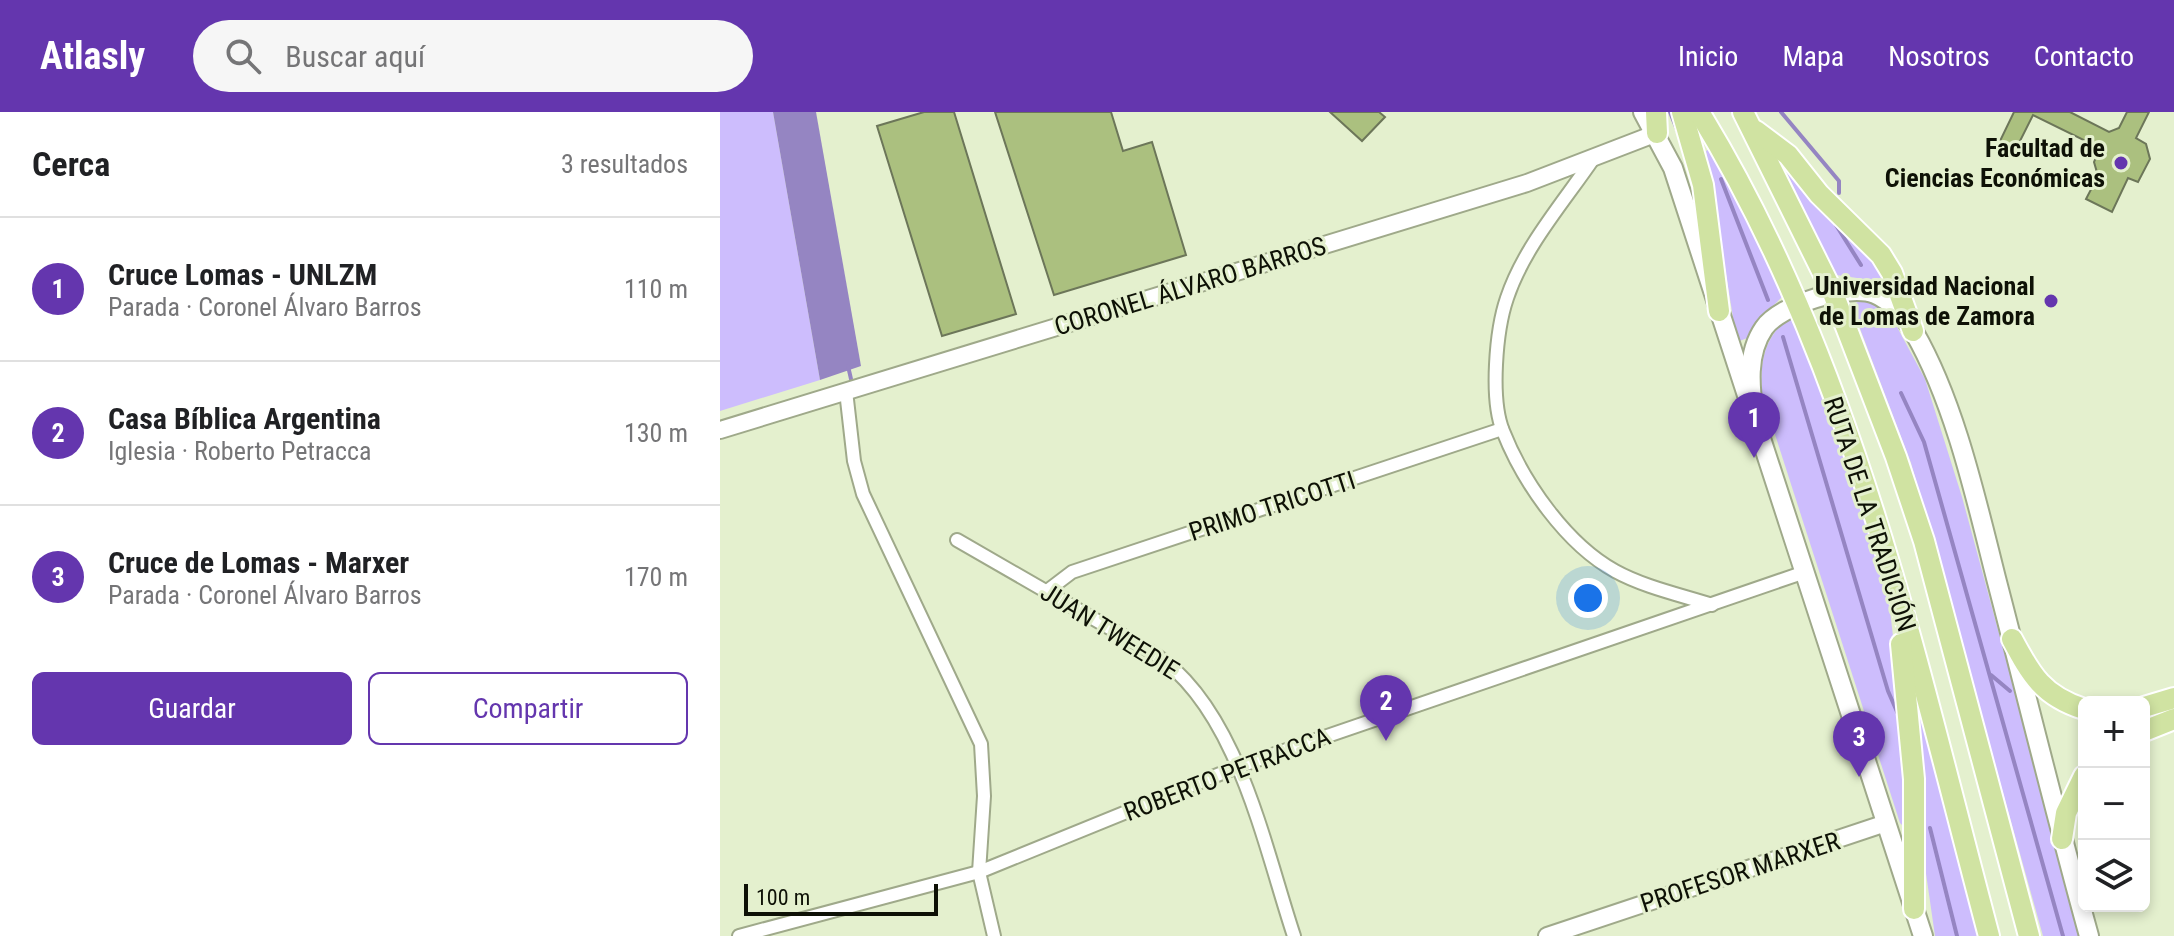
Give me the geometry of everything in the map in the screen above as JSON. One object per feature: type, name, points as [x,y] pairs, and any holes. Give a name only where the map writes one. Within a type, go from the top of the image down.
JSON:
[{"type":"main road","points":[[1643,112],[1657,133],[1673,168],[1923,936]]},
{"type":"main road","points":[[1656,112],[1657,133]]},
{"type":"main road","points":[[1682,112],[1703,185],[1719,311]]},
{"type":"main road","name":"RUTA DE LA TRADICIÓN","points":[[1699,112],[1761,226],[1798,306],[1860,464],[1989,936]]},
{"type":"main road","points":[[1748,121],[1788,155],[1819,194],[1881,255],[1892,273],[1940,392],[1973,488],[2089,936]]},
{"type":"main road","name":"RUTA DE LA TRADICIÓN","points":[[1748,121],[1833,293],[1896,457],[1924,541],[2029,936]]},
{"type":"main road","points":[[1754,416],[1750,377],[1754,352],[1763,329],[1774,318],[1833,293],[1874,293],[1897,310],[1913,331]]},
{"type":"main road","points":[[1895,584],[1914,779],[1914,909]]},
{"type":"main road","points":[[2012,639],[2033,679],[2064,702],[2078,707]]},
{"type":"main road","points":[[2150,705],[2174,698]]},
{"type":"main road","points":[[2150,729],[2174,719]]},
{"type":"main road","points":[[2062,839],[2066,813],[2078,788]]},
{"type":"street","name":"CORONEL ÁLVARO BARROS","points":[[720,430],[1498,192],[1657,133]]},
{"type":"street","points":[[1593,159],[1530,250],[1507,299],[1497,346],[1502,429],[1549,514],[1581,548],[1616,572],[1713,605]]},
{"type":"street","points":[[846,391],[854,461],[863,494],[981,744],[984,796],[979,872],[994,936]]},
{"type":"street","name":"PRIMO TRICOTTI","points":[[1047,591],[1072,572],[1502,429]]},
{"type":"street","name":"JUAN TWEEDIE","points":[[957,540],[1176,668],[1218,726],[1237,767],[1294,936]]},
{"type":"street","name":"ROBERTO PETRACCA","points":[[739,936],[979,872],[1237,767],[1805,572]]},
{"type":"street","name":"PROFESOR MARXER","points":[[1547,936],[1886,823]]},
{"type":"shaded area","points":[[720,112],[773,112],[820,380],[720,411]]},
{"type":"shaded area","points":[[773,112],[816,112],[861,366],[820,380]]},
{"type":"shaded area","points":[[1711,148],[1784,295],[1762,317],[1750,337],[1737,342],[1706,151]]},
{"type":"shaded area","points":[[1781,161],[1888,276],[1878,281],[1836,275]]},
{"type":"shaded area","points":[[1869,297],[1889,312],[1925,379],[1962,497],[2081,936],[2043,936],[1911,463],[1851,305]]},
{"type":"shaded area","points":[[1793,314],[1839,426],[1887,585],[1907,755],[1906,829],[1900,823],[1762,394],[1766,349],[1776,331]]},
{"type":"shaded area","points":[[1918,714],[1923,717],[1981,936],[1935,936],[1920,832]]},
{"type":"building","points":[[924,112],[954,112],[1016,314],[942,336],[877,126]]},
{"type":"building","points":[[995,112],[1111,112],[1123,151],[1152,142],[1186,255],[1054,295]]},
{"type":"building","points":[[1330,112],[1379,112],[1385,117],[1362,141]]},
{"type":"building","name":"Facultad de Ciencias Económicas","points":[[2014,112],[2070,112],[2109,132],[2119,128],[2127,112],[2149,112],[2136,138],[2146,144],[2150,159],[2138,182],[2128,178],[2112,212],[2086,199],[2098,176],[2094,162],[2100,148],[2033,115],[2015,151],[1999,143]]},
{"type":"waterway","points":[[1670,112],[1678,132]]},
{"type":"waterway","points":[[1781,112],[1839,181],[1839,193]]},
{"type":"waterway","points":[[1721,179],[1768,300]]},
{"type":"waterway","points":[[1836,225],[1861,265]]},
{"type":"waterway","points":[[1783,337],[1888,691],[1898,714]]},
{"type":"waterway","points":[[848,366],[851,379]]},
{"type":"waterway","points":[[1901,393],[1924,442],[2063,936]]},
{"type":"waterway","points":[[1991,675],[2010,691]]},
{"type":"waterway","points":[[1930,828],[1957,936]]},
{"type":"place","name":"Facultad de Ciencias Económicas","points":[[2121,163]]},
{"type":"place","name":"Universidad Nacional de Lomas de Zamora","points":[[2051,301]]},
{"type":"place","name":"Cruce Lomas - UNLZM","points":[[1754,458]]},
{"type":"place","name":"Casa Bíblica Argentina","points":[[1386,741]]},
{"type":"place","name":"Cruce de Lomas - Marxer","points":[[1859,777]]}]
